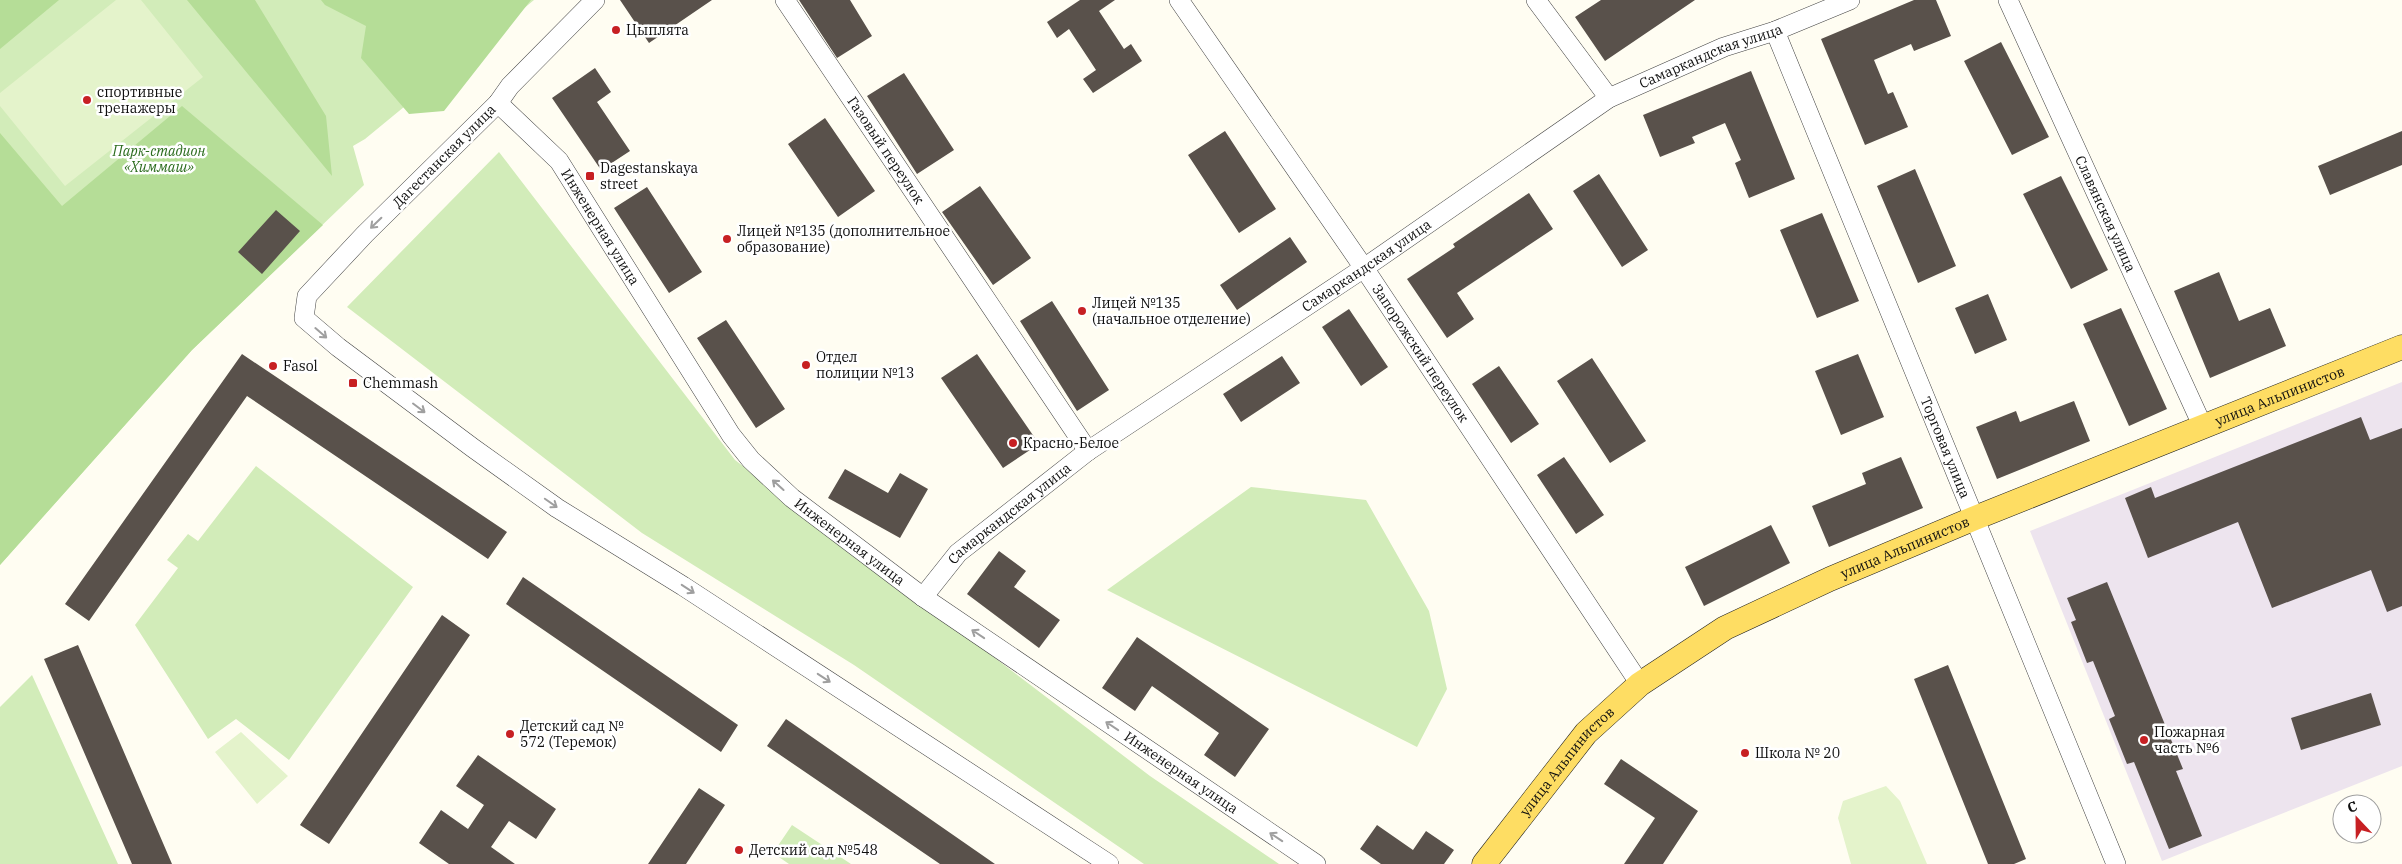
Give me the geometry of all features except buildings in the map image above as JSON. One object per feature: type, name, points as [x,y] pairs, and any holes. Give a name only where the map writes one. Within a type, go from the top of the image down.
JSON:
[{"type":"main road","name":"улица Альпинистов","points":[[1484,864],[1586,733],[1640,684],[1725,628],[1830,579],[1976,518],[2402,347]]},
{"type":"street","name":"Дагестанская улица","points":[[595,0],[510,86],[498,103],[365,234],[308,296],[304,318],[338,347],[557,508],[683,586],[1102,862]]},
{"type":"street","name":"Газовый переулок","points":[[785,0],[1088,451]]},
{"type":"street","name":"Запорожский переулок","points":[[1179,0],[1364,268],[1640,684]]},
{"type":"street","points":[[1536,0],[1609,98]]},
{"type":"street","name":"Самаркандская улица","points":[[923,597],[958,553],[1088,451],[1364,268],[1609,98],[1724,46],[1775,31],[1850,0]]},
{"type":"street","name":"Славянская улица","points":[[2008,0],[2203,427]]},
{"type":"street","name":"Торговая улица","points":[[1775,31],[1936,428],[1976,518],[2116,864]]},
{"type":"street","name":"Инженерная улица","points":[[498,103],[559,161],[731,434],[751,460],[792,498],[923,597],[1316,864]]},
{"type":"shaded area","points":[[2402,382],[2402,766],[2162,861],[2030,531]]},
{"type":"green space","name":"Парк-стадион «Химмаш»","points":[[0,0],[534,0],[365,139],[353,146],[364,185],[192,350],[0,565]]},
{"type":"green space","points":[[0,0],[59,0],[0,49]]},
{"type":"green space","name":"спортивные тренажеры","points":[[116,0],[141,0],[203,77],[65,186],[0,106],[0,93]]},
{"type":"green space","points":[[187,0],[255,0],[326,116],[332,176]]},
{"type":"green space","points":[[321,0],[531,0],[444,111],[409,114],[361,58],[366,26],[325,5]]},
{"type":"green space","points":[[182,106],[323,225],[192,350],[0,565],[0,133],[62,206]]},
{"type":"green space","points":[[499,152],[735,460],[1150,776],[1279,864],[1144,864],[854,665],[642,533],[347,307]]},
{"type":"green space","points":[[256,466],[413,587],[289,760],[236,719],[208,739],[135,625],[178,568],[167,560],[188,534],[198,541]]},
{"type":"green space","points":[[1251,487],[1366,500],[1429,611],[1447,689],[1417,747],[1107,590]]},
{"type":"green space","points":[[32,675],[118,864],[0,864],[0,707]]},
{"type":"green space","points":[[241,732],[288,776],[257,804],[215,752]]},
{"type":"green space","points":[[1886,786],[1900,801],[1927,864],[1851,864],[1838,818],[1843,801]]},
{"type":"green space","points":[[792,825],[851,864],[789,864],[773,853]]},
{"type":"place","name":"Цыплята","points":[[616,30]]},
{"type":"place","name":"спортивные тренажеры","points":[[87,100]]},
{"type":"place","name":"Dagestanskaya street","points":[[590,176]]},
{"type":"place","name":"Лицей №135 (дополнительное образование)","points":[[727,239]]},
{"type":"place","name":"Лицей №135 (начальное отделение)","points":[[1082,311]]},
{"type":"place","name":"Отдел полиции №13","points":[[806,365]]},
{"type":"place","name":"Fasol","points":[[273,366]]},
{"type":"place","name":"Chemmash","points":[[353,383]]},
{"type":"place","name":"Красно-Белое","points":[[1013,443]]},
{"type":"place","name":"Детский сад № 572 (Теремок)","points":[[510,734]]},
{"type":"place","name":"Пожарная часть №6","points":[[2144,740]]},
{"type":"place","name":"Школа № 20","points":[[1745,753]]},
{"type":"place","name":"Детский сад №548","points":[[739,850]]}]
